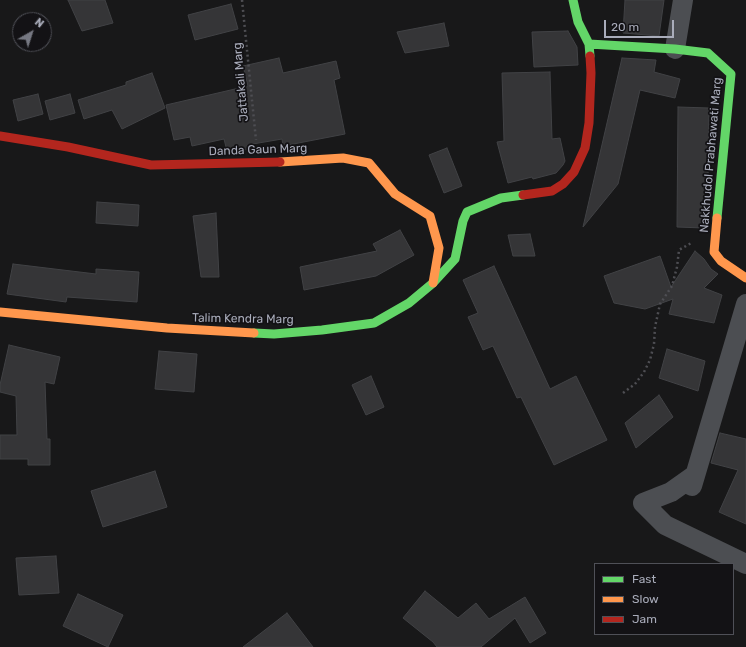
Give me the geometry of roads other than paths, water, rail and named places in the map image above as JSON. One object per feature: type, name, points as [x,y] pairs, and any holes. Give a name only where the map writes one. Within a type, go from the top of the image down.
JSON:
[{"type":"street","name":"Talim Kendra Marg","points":[[0,312],[167,328],[274,334],[322,330],[374,323],[409,304],[434,283],[455,258],[463,221],[468,212],[501,198],[552,191],[562,184],[574,172],[585,148],[590,123],[591,73],[589,44],[578,22],[573,0]]},
{"type":"street","points":[[675,48],[683,0]]},
{"type":"street","name":"Nakkhudol Prabhawati Marg","points":[[589,44],[675,48],[708,53],[731,74],[714,252],[721,261],[746,278]]},
{"type":"street","name":"Danda Gaun Marg","points":[[0,136],[68,147],[151,165],[259,163],[344,158],[369,163],[395,194],[430,216],[439,248],[434,283]]},
{"type":"street","points":[[746,304],[693,480],[671,492],[643,503],[665,525],[746,564]]}]
